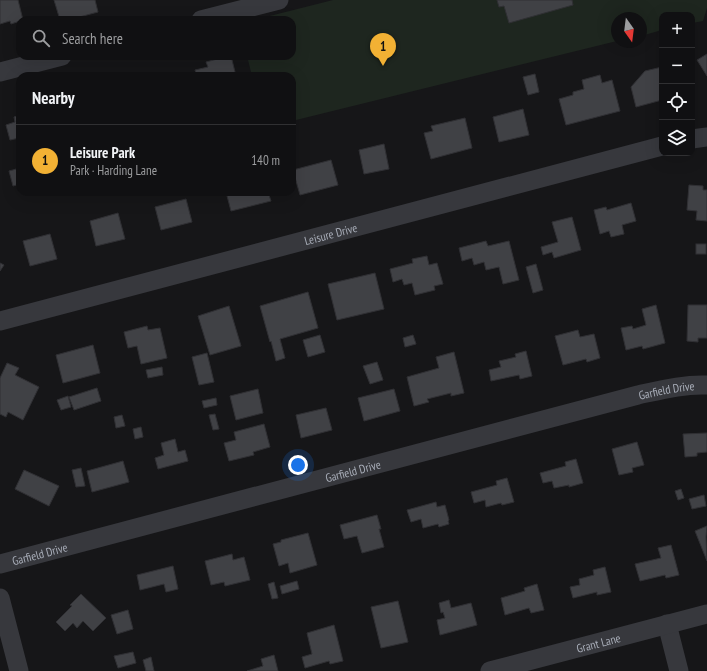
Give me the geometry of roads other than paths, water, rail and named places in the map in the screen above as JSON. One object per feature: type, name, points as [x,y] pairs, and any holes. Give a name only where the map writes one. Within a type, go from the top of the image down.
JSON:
[{"type":"street","points":[[217,16],[279,0]]},
{"type":"street","points":[[0,72],[46,60]]},
{"type":"street","points":[[695,139],[707,137]]},
{"type":"street","name":"Leisure Drive","points":[[0,321],[659,147]]},
{"type":"street","name":"Garfield Drive","points":[[0,564],[638,395],[690,385],[707,385]]},
{"type":"street","points":[[0,598],[19,671]]},
{"type":"street","name":"Grant Lane","points":[[490,671],[707,614]]},
{"type":"street","points":[[667,624],[679,671]]},
{"type":"place","name":"Leisure Park","points":[[383,66]]}]
